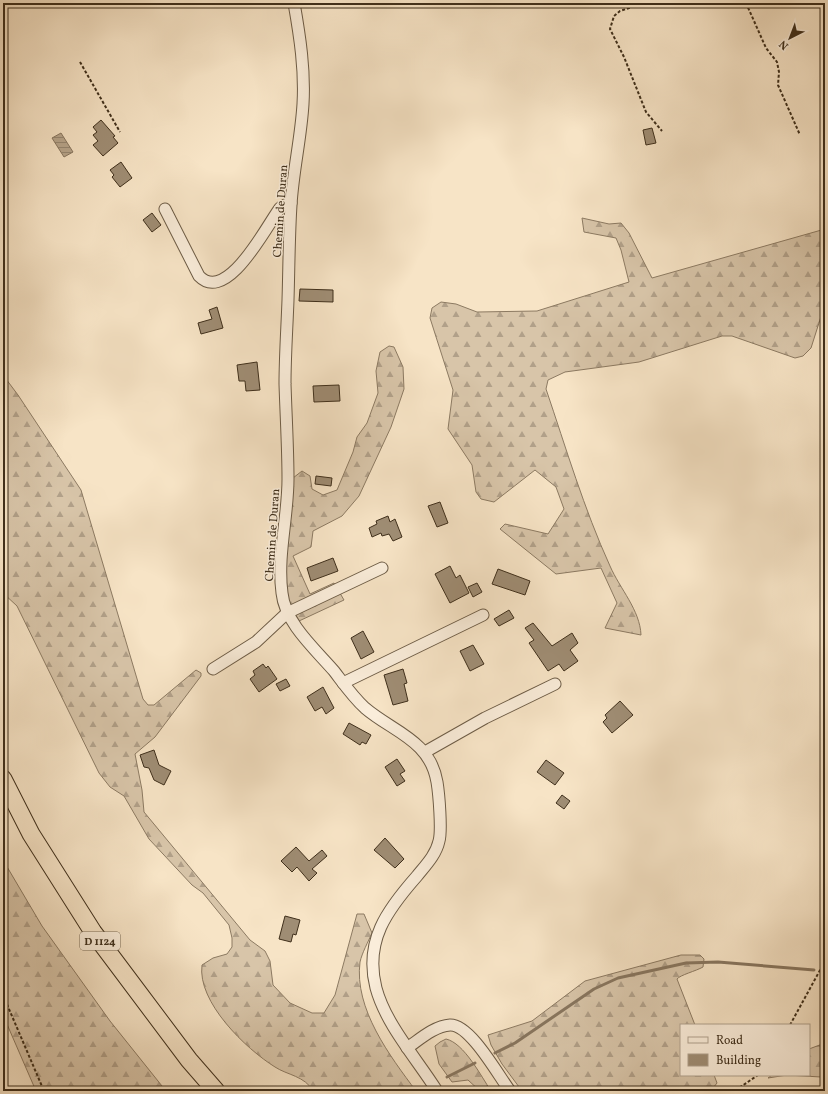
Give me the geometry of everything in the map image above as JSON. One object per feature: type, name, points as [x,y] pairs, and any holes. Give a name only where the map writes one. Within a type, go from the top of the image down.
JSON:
[{"type":"highway","name":"D 1124","points":[[3,779],[31,834],[93,932],[189,1060],[216,1091]]},
{"type":"street","name":"Chemin de Duran","points":[[294,3],[300,34],[304,73],[303,106],[291,203],[285,380],[288,482],[281,575],[282,595],[287,613],[343,683],[367,710],[410,738],[425,752],[432,764],[437,782],[440,840],[434,853],[425,866],[393,903],[384,918],[377,935],[374,952],[374,972],[376,989],[383,1006],[406,1048],[437,1091]]},
{"type":"street","points":[[165,209],[199,276],[208,282],[216,282],[226,277],[238,267],[250,254],[281,207],[291,203]]},
{"type":"street","points":[[213,670],[256,642],[287,613],[382,568]]},
{"type":"street","points":[[343,683],[483,615]]},
{"type":"street","points":[[425,752],[485,718],[555,684]]},
{"type":"street","points":[[406,1048],[436,1029],[449,1025],[460,1026],[476,1043],[510,1091]]},
{"type":"path","points":[[644,3],[614,16],[610,30],[624,57],[646,112],[662,131]]},
{"type":"path","points":[[746,3],[766,48],[777,62],[779,72],[778,85],[800,135]]},
{"type":"path","points":[[80,62],[120,132]]},
{"type":"path","points":[[791,1024],[825,961]]},
{"type":"path","points":[[3,995],[44,1091]]},
{"type":"path","points":[[726,1091],[739,1088],[757,1076]]},
{"type":"green space","points":[[582,218],[609,224],[621,223],[629,233],[652,278],[825,229],[825,304],[811,348],[803,356],[795,358],[732,336],[722,336],[639,362],[565,372],[548,380],[546,389],[584,501],[614,575],[637,617],[641,635],[605,628],[617,603],[601,568],[556,574],[500,529],[505,524],[548,534],[564,509],[556,487],[535,470],[494,502],[481,499],[476,492],[472,465],[448,429],[453,390],[430,318],[432,308],[441,302],[456,304],[477,312],[537,311],[629,282],[621,250],[616,238],[584,232]]},
{"type":"green space","points":[[389,346],[394,347],[403,367],[404,389],[391,427],[359,496],[342,516],[313,531],[311,547],[293,556],[310,594],[334,583],[344,600],[299,621],[289,604],[285,575],[293,478],[302,471],[310,476],[312,489],[323,495],[337,490],[353,452],[357,437],[367,423],[378,393],[376,371],[380,352]]},
{"type":"green space","points":[[3,375],[81,490],[143,699],[148,705],[154,705],[196,670],[201,673],[201,676],[155,737],[135,754],[142,790],[144,812],[250,940],[265,951],[270,961],[273,985],[290,1003],[312,1013],[324,1013],[335,995],[357,914],[364,914],[372,933],[360,962],[360,980],[363,997],[368,1014],[385,1047],[416,1091],[313,1091],[310,1086],[301,1079],[275,1067],[251,1049],[238,1037],[215,1009],[207,994],[203,979],[202,965],[213,958],[227,954],[232,947],[232,938],[229,925],[203,893],[192,885],[149,839],[124,796],[110,787],[99,773],[17,606],[3,593]]},
{"type":"green space","points":[[3,860],[42,926],[110,1021],[166,1091],[36,1091],[3,1015]]},
{"type":"green space","points":[[681,955],[700,955],[704,959],[703,967],[677,979],[695,1024],[680,1024],[680,1076],[714,1076],[717,1083],[713,1088],[706,1091],[522,1091],[502,1064],[491,1045],[488,1035],[532,1021],[585,981]]},
{"type":"green space","points":[[446,1039],[453,1042],[466,1053],[491,1091],[480,1091],[468,1080],[452,1082],[439,1064],[435,1046]]},
{"type":"green space","points":[[825,1043],[825,1073],[821,1077],[804,1076],[810,1076],[810,1049]]},
{"type":"shaded area","points":[[61,133],[73,152],[64,157],[52,138]]},
{"type":"building","points":[[101,120],[115,136],[113,137],[118,143],[103,156],[93,145],[98,141],[93,135],[97,132],[93,127]]},
{"type":"building","points":[[652,128],[656,143],[646,145],[643,130]]},
{"type":"building","points":[[121,162],[132,178],[120,187],[112,177],[114,175],[110,170]]},
{"type":"building","points":[[152,213],[161,225],[152,232],[143,220]]},
{"type":"building","points":[[300,289],[333,290],[333,302],[299,301]]},
{"type":"building","points":[[217,307],[223,328],[201,334],[198,323],[212,319],[209,310]]},
{"type":"building","points":[[257,362],[260,390],[246,391],[245,381],[239,381],[237,365]]},
{"type":"building","points":[[339,385],[340,401],[314,402],[313,386]]},
{"type":"building","points":[[316,476],[332,478],[331,486],[315,484]]},
{"type":"building","points":[[440,502],[448,523],[437,527],[428,506]]},
{"type":"building","points":[[388,516],[390,522],[395,519],[402,537],[393,541],[389,534],[382,536],[381,533],[372,537],[369,528],[377,524],[376,521]]},
{"type":"building","points":[[333,558],[338,571],[311,581],[307,568]]},
{"type":"building","points":[[450,566],[456,578],[460,575],[469,593],[450,603],[435,574]]},
{"type":"building","points":[[498,569],[530,581],[525,595],[492,584]]},
{"type":"building","points":[[477,583],[482,592],[473,597],[468,587]]},
{"type":"building","points":[[509,610],[514,618],[499,626],[494,619]]},
{"type":"building","points":[[533,623],[552,646],[572,633],[578,643],[570,650],[578,661],[564,671],[559,664],[548,671],[529,643],[534,640],[525,628]]},
{"type":"building","points":[[363,631],[374,652],[361,659],[351,638]]},
{"type":"building","points":[[473,645],[484,664],[470,671],[460,651]]},
{"type":"building","points":[[263,664],[266,668],[268,666],[277,679],[259,692],[250,679],[255,675],[253,671]]},
{"type":"building","points":[[403,669],[407,683],[404,684],[408,701],[393,705],[384,675]]},
{"type":"building","points":[[286,679],[290,686],[280,691],[276,684]]},
{"type":"building","points":[[323,687],[334,708],[326,714],[322,707],[315,711],[307,697]]},
{"type":"building","points":[[620,701],[633,715],[612,733],[603,722],[607,718],[605,715]]},
{"type":"building","points":[[349,723],[371,735],[366,744],[362,742],[360,745],[343,734]]},
{"type":"building","points":[[154,750],[159,765],[171,771],[164,785],[154,780],[149,768],[144,767],[140,755]]},
{"type":"building","points":[[397,759],[405,771],[400,774],[405,781],[397,786],[385,767]]},
{"type":"building","points":[[546,760],[564,773],[555,785],[537,772]]},
{"type":"building","points":[[562,795],[570,801],[564,809],[556,803]]},
{"type":"building","points":[[385,838],[404,859],[395,868],[374,850]]},
{"type":"building","points":[[296,847],[309,861],[322,850],[327,856],[312,869],[317,873],[309,881],[297,867],[292,872],[281,861]]},
{"type":"building","points":[[285,916],[300,920],[296,935],[293,934],[291,942],[279,939]]},
{"type":"waterway","points":[[495,1053],[515,1043],[594,989],[618,978],[686,963],[718,962],[814,970]]},
{"type":"waterway","points":[[447,1077],[475,1063]]}]
